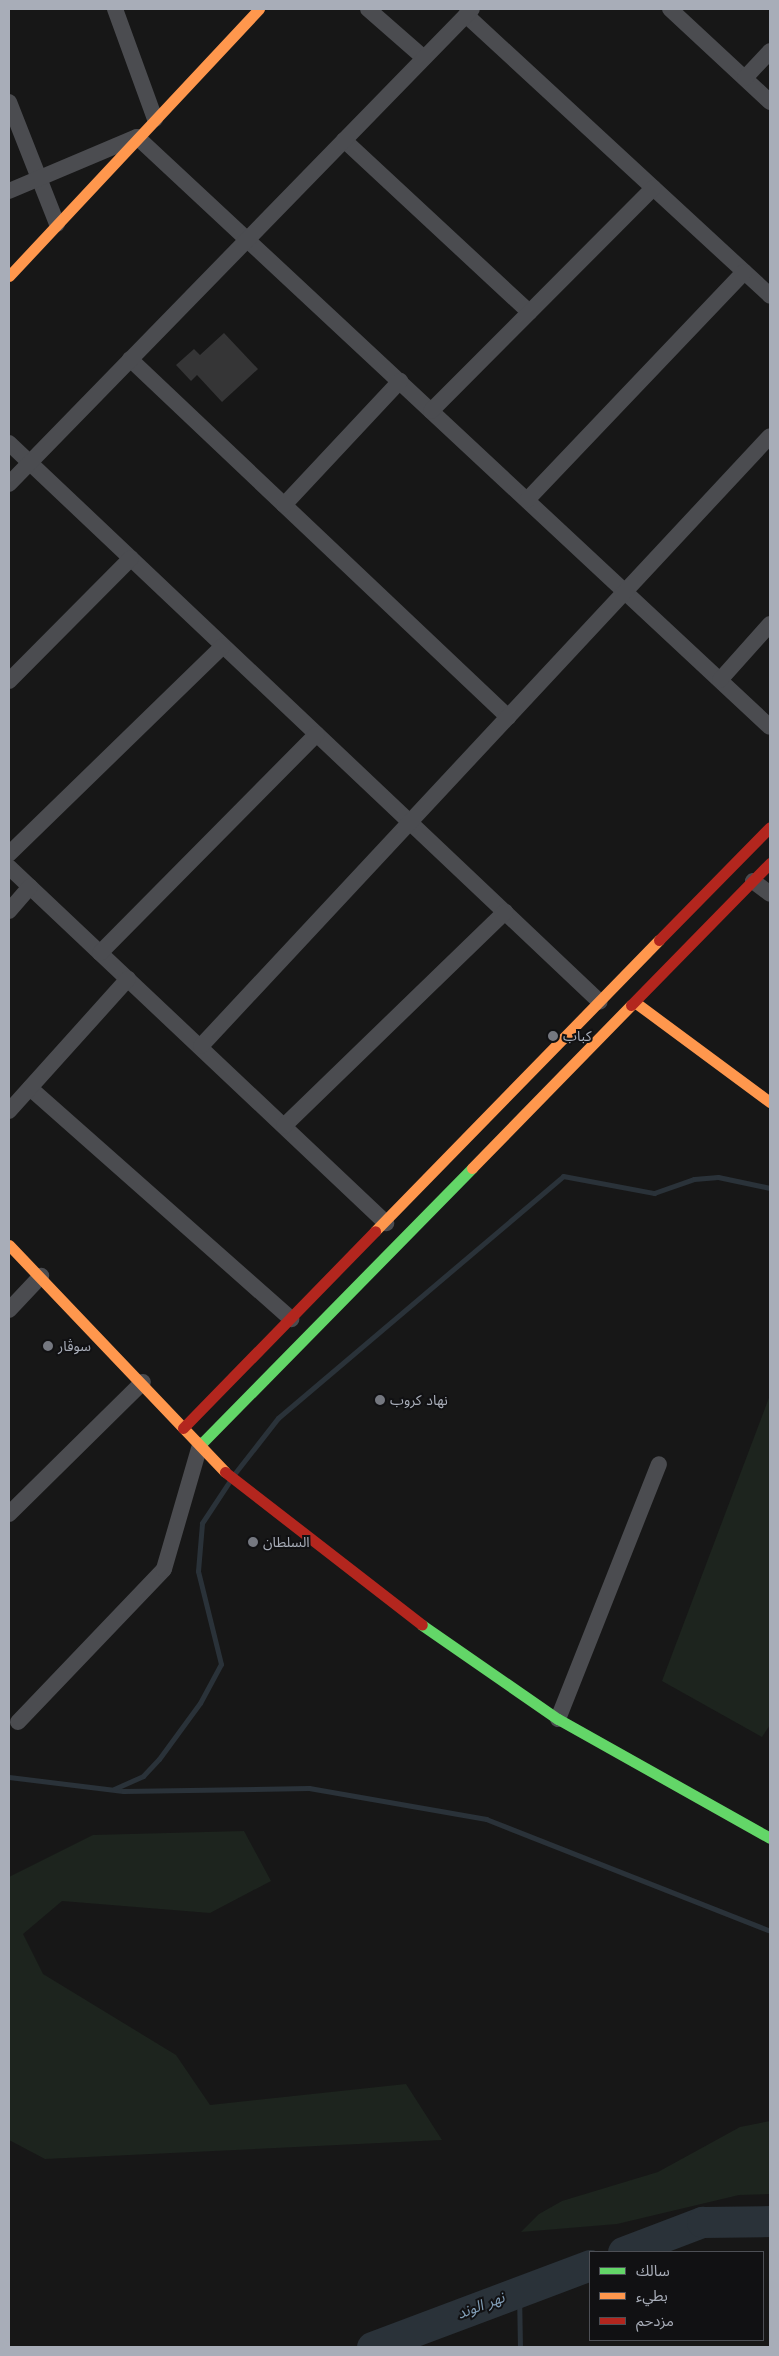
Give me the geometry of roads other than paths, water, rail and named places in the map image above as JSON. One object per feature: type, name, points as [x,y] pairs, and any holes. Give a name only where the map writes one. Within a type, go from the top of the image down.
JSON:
[{"type":"main road","points":[[9,276],[256,10]]},
{"type":"main road","points":[[183,1428],[386,1223],[770,827]]},
{"type":"main road","points":[[200,1445],[636,1004],[770,863]]},
{"type":"main road","points":[[636,1004],[770,1102]]},
{"type":"main road","points":[[9,1245],[142,1382],[222,1470],[426,1631],[558,1720],[770,1838]]},
{"type":"main road","points":[[276,1335],[293,1351]]},
{"type":"street","points":[[115,9],[155,120]]},
{"type":"street","points":[[368,9],[424,58]]},
{"type":"street","points":[[670,9],[770,102]]},
{"type":"street","points":[[9,484],[469,12],[653,188],[770,296]]},
{"type":"street","points":[[745,78],[770,51]]},
{"type":"street","points":[[9,102],[38,180],[57,224]]},
{"type":"street","points":[[9,191],[137,137],[770,727]]},
{"type":"street","points":[[344,140],[530,312]]},
{"type":"street","points":[[431,411],[653,188]]},
{"type":"street","points":[[527,500],[744,272]]},
{"type":"street","points":[[130,359],[508,717]]},
{"type":"street","points":[[284,505],[400,382]]},
{"type":"street","points":[[201,1046],[770,436]]},
{"type":"street","points":[[9,443],[600,1002]]},
{"type":"street","points":[[9,681],[131,558]]},
{"type":"street","points":[[720,680],[770,624]]},
{"type":"street","points":[[9,854],[223,646]]},
{"type":"street","points":[[100,953],[317,734]]},
{"type":"street","points":[[9,867],[128,980],[201,1046],[386,1223]]},
{"type":"street","points":[[753,881],[770,894]]},
{"type":"street","points":[[9,911],[30,887]]},
{"type":"street","points":[[284,1126],[505,912]]},
{"type":"street","points":[[9,1111],[128,980]]},
{"type":"street","points":[[30,1088],[291,1320]]},
{"type":"street","points":[[9,1310],[41,1276]]},
{"type":"street","points":[[9,1514],[142,1382]]},
{"type":"street","points":[[18,1722],[164,1569],[200,1445]]},
{"type":"street","points":[[558,1720],[659,1464]]},
{"type":"waterway","points":[[235,1473],[278,1418],[563,1176],[654,1193],[694,1179],[718,1177],[770,1188]]},
{"type":"waterway","points":[[114,1789],[143,1776],[159,1759],[200,1703],[221,1664],[198,1571],[202,1523],[229,1482]]},
{"type":"waterway","points":[[9,1777],[123,1791],[309,1788],[486,1819],[770,1931]]},
{"type":"waterway","name":"نهر الوند","points":[[626,2251],[702,2222],[770,2221]]},
{"type":"waterway","name":"نهر الوند","points":[[372,2347],[589,2265]]},
{"type":"waterway","points":[[519,2291],[520,2347]]},
{"type":"place","name":"كباب","points":[[553,1036]]},
{"type":"place","name":"سوڤار","points":[[48,1346]]},
{"type":"place","name":"نهاد كروب","points":[[380,1400]]},
{"type":"place","name":"السلطان","points":[[253,1542]]}]
